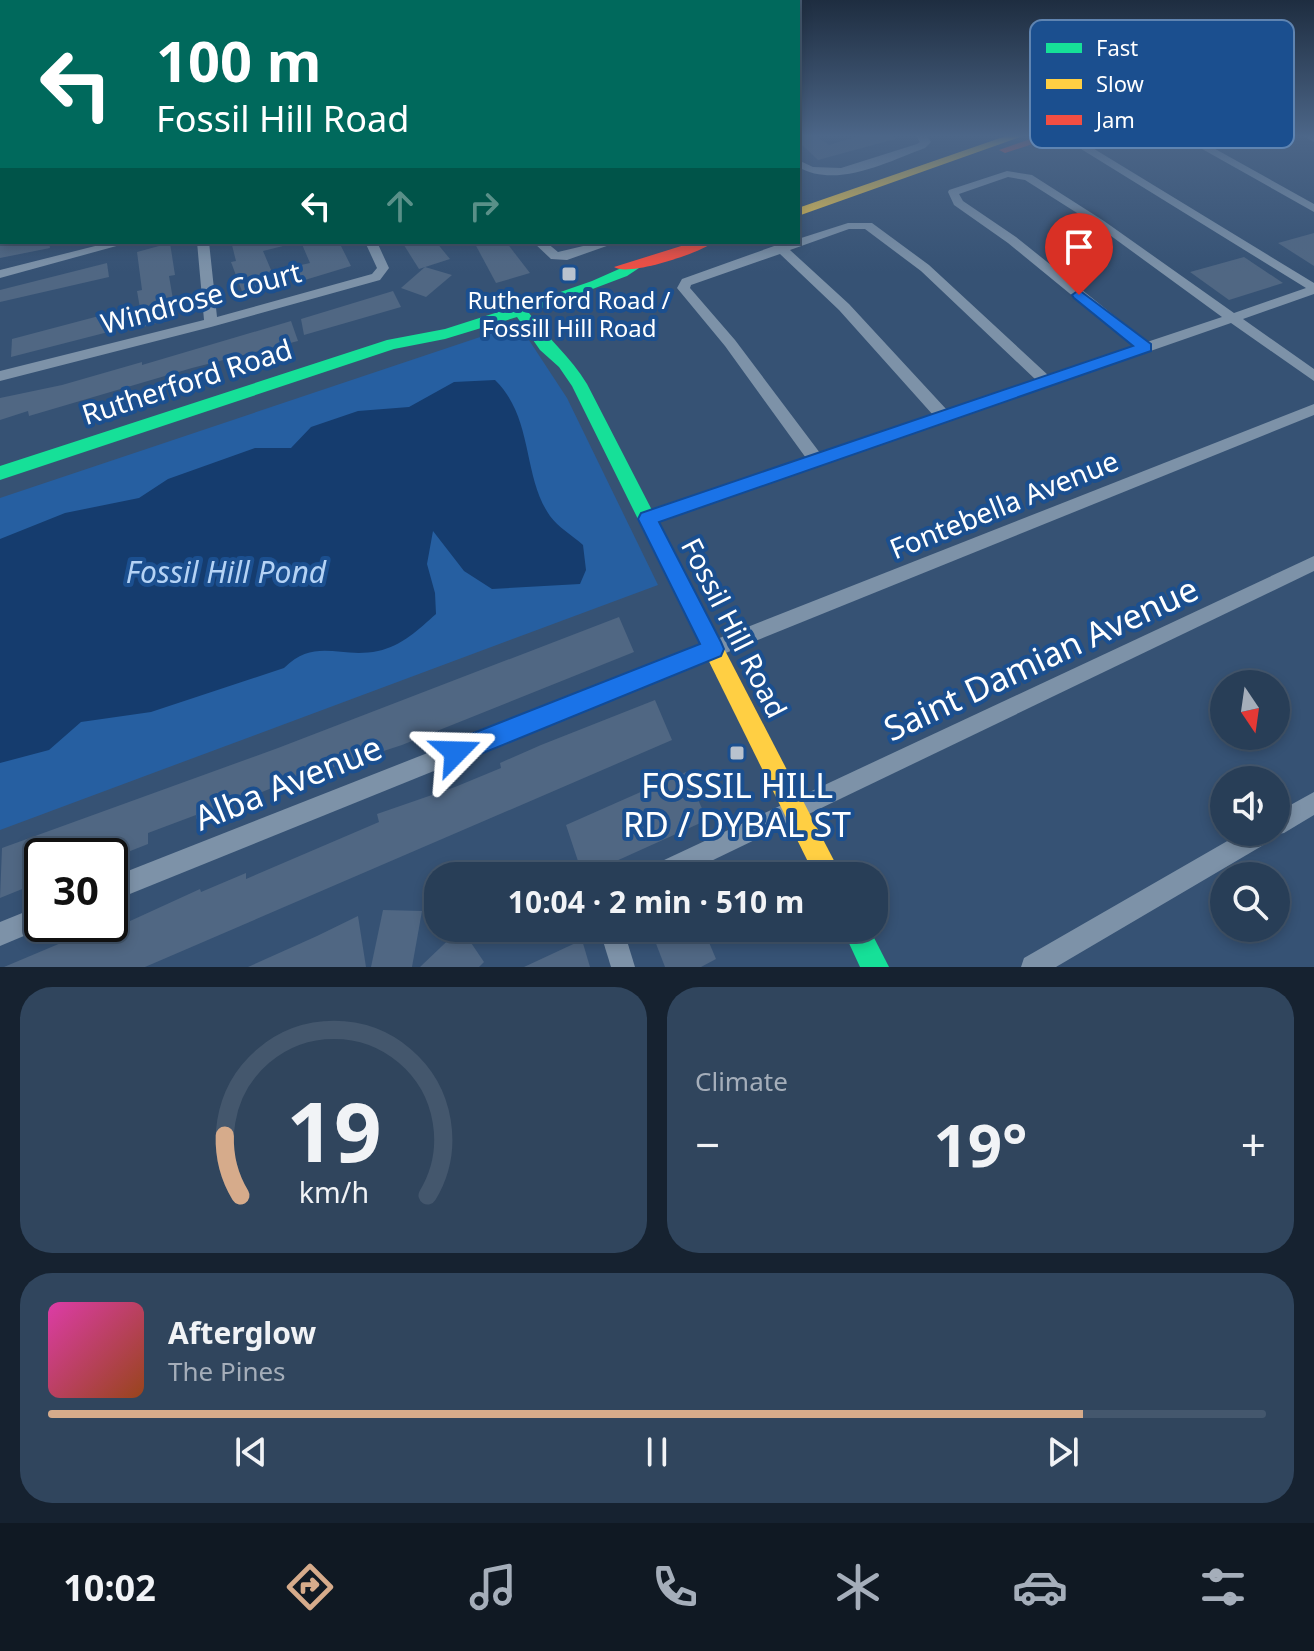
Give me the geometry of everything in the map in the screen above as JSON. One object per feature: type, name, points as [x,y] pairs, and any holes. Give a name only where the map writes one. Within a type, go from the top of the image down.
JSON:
[{"type":"main road","points":[[800,211],[891,181]]},
{"type":"main road","name":"Rutherford Road","points":[[0,473],[392,344],[414,330],[614,280],[635,266],[701,244]]},
{"type":"main road","name":"Fossil Hill Road","points":[[523,302],[545,346],[565,363],[822,862]]},
{"type":"main road","points":[[862,942],[875,967]]},
{"type":"street","points":[[986,181],[953,192],[958,203],[1012,240],[1145,348]]},
{"type":"street","points":[[1034,181],[1100,223],[1314,376]]},
{"type":"street","points":[[1138,181],[1314,289]]},
{"type":"street","points":[[1154,181],[1314,278]]},
{"type":"street","points":[[1264,181],[1314,209]]},
{"type":"street","points":[[800,242],[848,226],[868,225],[925,268],[1047,382]]},
{"type":"street","points":[[0,274],[117,244]]},
{"type":"street","points":[[203,244],[211,323]]},
{"type":"street","name":"Windrose Court","points":[[0,376],[211,323],[376,277],[383,268],[372,244]]},
{"type":"street","points":[[541,244],[555,256],[567,256],[606,244]]},
{"type":"street","points":[[793,244],[697,277],[683,288],[730,343],[817,461]]},
{"type":"street","points":[[781,248],[844,307],[944,417]]},
{"type":"street","points":[[647,519],[1314,289]]},
{"type":"street","name":"Fontebella Avenue","points":[[713,649],[1314,409]]},
{"type":"street","name":"Saint Damian Avenue","points":[[685,862],[1314,563]]},
{"type":"street","name":"Alba Avenue","points":[[128,883],[713,649]]},
{"type":"street","points":[[1290,817],[1314,803]]},
{"type":"street","points":[[1033,967],[1240,846]]},
{"type":"street","points":[[0,934],[24,924]]},
{"type":"street","points":[[615,942],[623,967]]},
{"type":"shaded area","name":"Fossil Hill Pond","points":[[507,328],[523,331],[567,398],[658,585],[0,830],[0,498]]},
{"type":"water","name":"Fossil Hill Pond","points":[[495,380],[516,412],[541,500],[553,520],[583,545],[586,570],[580,584],[492,589],[464,571],[433,531],[427,564],[435,593],[436,614],[395,645],[364,653],[307,653],[284,668],[151,712],[81,722],[49,750],[0,763],[0,539],[65,513],[139,498],[168,479],[255,448],[291,448],[311,427],[358,411],[409,407],[454,382]]},
{"type":"building","points":[[1314,233],[1314,266],[1278,243]]},
{"type":"building","points":[[49,244],[50,248],[0,258],[0,245]]},
{"type":"building","points":[[170,244],[175,275],[169,276],[176,317],[140,328],[136,309],[140,308],[137,291],[142,290],[137,252]]},
{"type":"building","points":[[283,244],[263,251],[277,284],[243,294],[231,262],[236,261],[232,245]]},
{"type":"building","points":[[302,244],[340,244],[351,266],[295,283],[292,267],[310,263]]},
{"type":"building","points":[[403,244],[438,244],[450,259],[419,269]]},
{"type":"building","points":[[475,244],[508,244],[530,273],[496,283]]},
{"type":"building","points":[[1244,257],[1283,283],[1229,300],[1190,272]]},
{"type":"building","points":[[107,263],[109,277],[0,302],[0,290]]},
{"type":"building","points":[[425,267],[452,275],[426,297],[401,288]]},
{"type":"building","points":[[393,291],[401,307],[304,335],[301,319]]},
{"type":"building","points":[[114,312],[116,330],[11,357],[12,339]]},
{"type":"building","points":[[291,321],[298,341],[192,368],[29,416],[28,411],[0,420],[0,398],[62,385],[142,362],[142,365]]},
{"type":"building","points":[[619,617],[634,652],[402,745],[322,771],[321,768],[196,819],[196,815],[148,833],[148,844],[128,852],[128,838],[30,838],[278,748]]},
{"type":"building","points":[[655,700],[672,740],[145,967],[4,967],[63,942],[128,942],[128,922],[200,889],[201,892],[246,873],[246,879],[379,822],[377,814],[501,768],[500,763]]},
{"type":"building","points":[[686,772],[707,820],[614,862],[578,862],[566,825]]},
{"type":"building","points":[[24,840],[24,888],[0,898],[2,848]]},
{"type":"building","points":[[383,910],[422,911],[412,967],[371,967]]},
{"type":"building","points":[[358,916],[366,967],[248,967],[317,936]]},
{"type":"building","points":[[446,942],[470,942],[484,962],[479,967],[420,967]]},
{"type":"building","points":[[583,942],[590,967],[524,967]]},
{"type":"building","points":[[655,942],[709,942],[716,959],[701,967],[665,967]]},
{"type":"traffic: fast","points":[[0,473],[392,344],[445,334],[497,318],[584,289],[635,266]]},
{"type":"traffic: fast","points":[[512,299],[545,346],[565,363],[579,384],[697,617]]},
{"type":"traffic: fast","points":[[862,942],[875,967]]},
{"type":"traffic: slow","points":[[800,211],[887,181]]},
{"type":"traffic: slow","points":[[697,617],[822,862]]},
{"type":"traffic: jam","points":[[621,267],[635,266],[701,244]]},
{"type":"place","name":"Rutherford Road / Fossill Hill Road","points":[[569,274]]},
{"type":"place","name":"FOSSIL HILL RD / DYBAL ST","points":[[737,753]]},
{"type":"route","points":[[456,752],[713,649],[647,519],[1145,348],[1079,295]]}]
